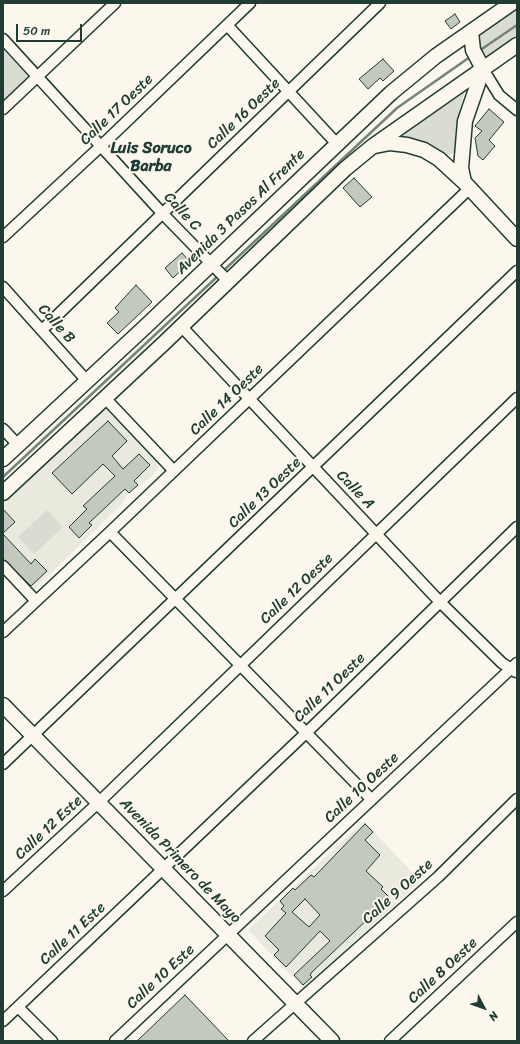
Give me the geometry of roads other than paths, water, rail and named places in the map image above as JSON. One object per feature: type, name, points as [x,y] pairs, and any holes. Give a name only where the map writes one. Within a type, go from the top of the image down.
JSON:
[{"type":"main road","name":"Avenida 3 Pasos Al Frente","points":[[3,493],[181,326],[220,273],[337,144],[390,93],[436,56],[512,3]]},
{"type":"main road","points":[[467,185],[461,168],[465,120],[478,60],[471,32]]},
{"type":"main road","name":"Avenida 3 Pasos Al Frente","points":[[3,459],[87,381],[478,60],[517,45]]},
{"type":"main road","points":[[373,146],[390,143],[407,145],[424,150],[439,159],[467,185],[517,239]]},
{"type":"main road","name":"Avenida Primero de Mayo","points":[[3,705],[332,1041]]},
{"type":"street","points":[[3,109],[116,3]]},
{"type":"street","name":"Calle 17 Oeste","points":[[3,237],[101,146],[250,3]]},
{"type":"street","name":"Calle 16 Oeste","points":[[42,330],[380,3]]},
{"type":"street","points":[[227,25],[337,144]]},
{"type":"street","name":"Calle C","points":[[3,39],[162,214],[220,273]]},
{"type":"street","points":[[478,60],[499,95],[517,110]]},
{"type":"street","name":"Calle 14 Oeste","points":[[3,632],[249,400],[467,185]]},
{"type":"street","name":"Calle 13 Oeste","points":[[3,764],[517,271]]},
{"type":"street","name":"Calle B","points":[[3,287],[87,381]]},
{"type":"street","name":"Calle A","points":[[181,326],[440,602],[502,663],[515,668]]},
{"type":"street","points":[[105,398],[174,471]]},
{"type":"street","name":"Calle 12 Oeste","points":[[98,802],[517,398]]},
{"type":"street","points":[[3,429],[18,444]]},
{"type":"street","name":"Calle 11 Oeste","points":[[164,869],[517,527]]},
{"type":"street","points":[[110,532],[371,799]]},
{"type":"street","points":[[3,566],[36,601]]},
{"type":"street","name":"Calle 10 Oeste","points":[[227,934],[371,799],[515,668]]},
{"type":"street","name":"Calle 9 Oeste","points":[[253,1041],[294,1002],[438,877],[517,799]]},
{"type":"street","name":"Calle 12 Este","points":[[3,891],[98,802]]},
{"type":"street","name":"Calle 11 Este","points":[[3,1021],[164,869]]},
{"type":"street","name":"Calle 8 Oeste","points":[[390,1041],[517,922]]},
{"type":"street","name":"Calle 10 Este","points":[[115,1041],[227,934]]},
{"type":"street","points":[[18,1007],[52,1041]]},
{"type":"waterway","points":[[479,51],[517,25]]},
{"type":"waterway","points":[[222,272],[397,108],[470,57]]},
{"type":"waterway","points":[[3,477],[219,275]]},
{"type":"district","name":"Luis Soruco Barba","points":[[151,158]]}]
